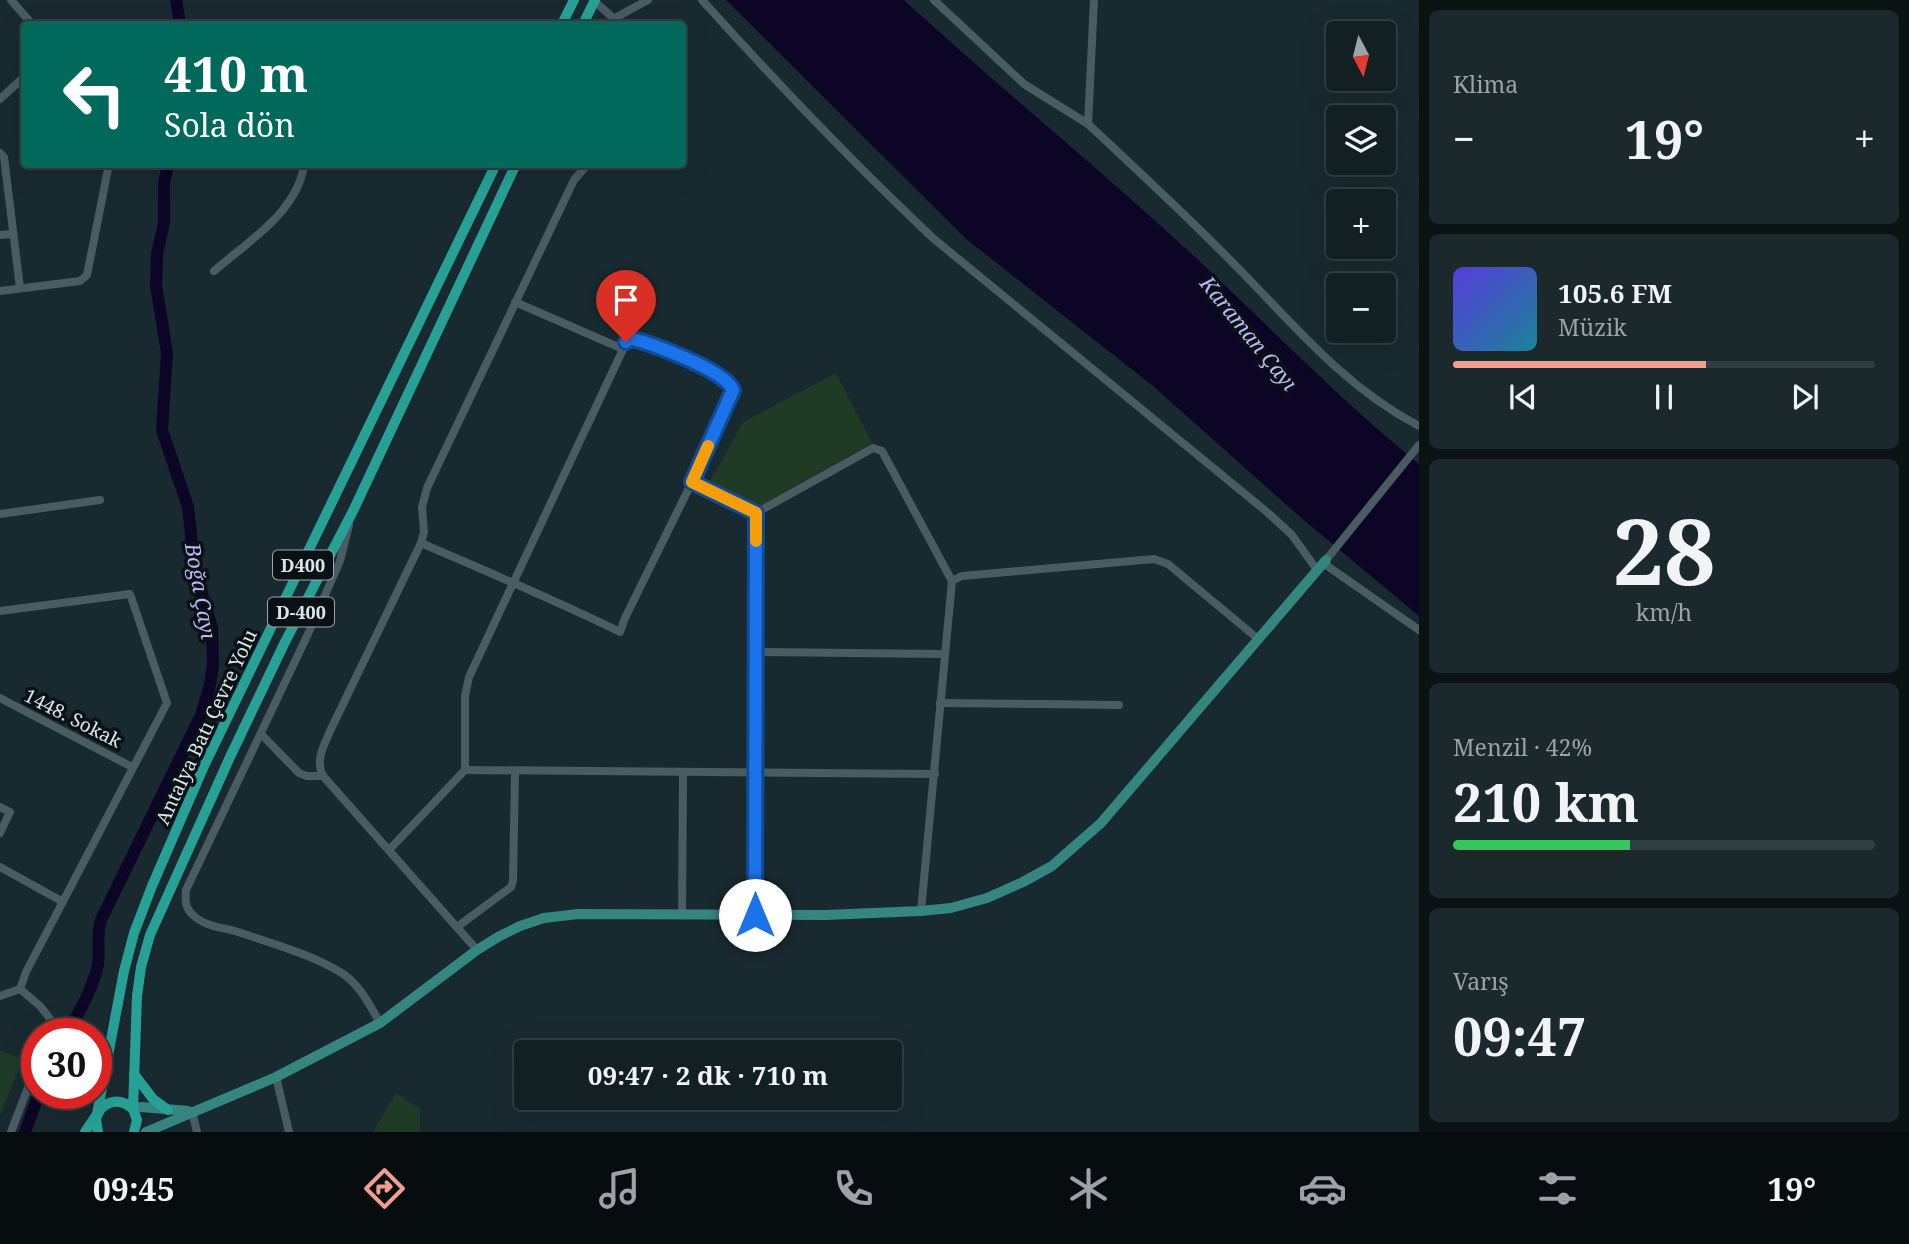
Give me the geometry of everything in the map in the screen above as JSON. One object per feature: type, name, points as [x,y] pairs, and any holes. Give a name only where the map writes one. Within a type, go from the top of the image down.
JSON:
[{"type":"highway","points":[[564,21],[574,0]]},
{"type":"highway","points":[[584,21],[593,3]]},
{"type":"highway","name":"Antalya Batı Çevre Yolu","points":[[85,1132],[97,1114],[124,971],[138,922],[204,766],[494,168]]},
{"type":"highway","name":"D-400","points":[[134,1132],[137,1120],[133,1109],[137,996],[150,935],[236,744],[354,509],[514,168]]},
{"type":"highway","points":[[134,1074],[153,1099],[168,1111]]},
{"type":"highway","points":[[98,1132],[97,1114],[103,1106],[111,1102],[121,1102],[133,1109]]},
{"type":"main road","points":[[146,1132],[276,1077],[380,1023],[477,950],[520,926],[544,918],[578,914],[755,915],[921,911],[951,908],[987,898],[1042,872],[1067,854],[1101,823],[1322,564]]},
{"type":"main road","points":[[133,1109],[141,1107],[192,1111]]},
{"type":"street","points":[[11,0],[29,21]]},
{"type":"street","points":[[593,3],[617,21],[648,0]]},
{"type":"street","points":[[702,0],[765,70],[934,239],[1267,512],[1322,564],[1419,630]]},
{"type":"street","points":[[934,0],[1024,84],[1088,124],[1208,237],[1290,324],[1365,392],[1395,414],[1419,426]]},
{"type":"street","points":[[1088,124],[1094,0]]},
{"type":"street","points":[[0,99],[21,80]]},
{"type":"street","points":[[0,153],[4,157],[20,288]]},
{"type":"street","points":[[0,291],[80,281],[87,275],[108,168]]},
{"type":"street","points":[[214,271],[273,219],[290,200],[303,168]]},
{"type":"street","points":[[477,950],[323,776],[319,764],[321,750],[421,543],[424,532],[422,507],[427,488],[574,180],[584,168]]},
{"type":"street","points":[[0,235],[13,234]]},
{"type":"street","points":[[515,302],[623,349]]},
{"type":"street","points":[[389,850],[465,771],[465,696],[469,677],[511,583],[630,338],[646,342],[709,370],[730,383],[733,390],[620,632],[511,583],[421,543]]},
{"type":"street","points":[[1322,564],[1419,445]]},
{"type":"street","points":[[756,513],[873,448],[882,451],[952,581],[921,911]]},
{"type":"street","points":[[692,482],[756,513]]},
{"type":"street","points":[[0,513],[100,500]]},
{"type":"street","points":[[354,509],[340,561],[186,890],[185,901],[193,916],[208,925],[236,931],[320,962],[342,973],[360,989],[380,1023]]},
{"type":"street","points":[[755,915],[756,513]]},
{"type":"street","points":[[952,581],[962,576],[1154,559],[1168,564],[1257,638]]},
{"type":"street","points":[[0,611],[130,594],[167,703],[26,972],[20,989]]},
{"type":"street","points":[[756,652],[944,654]]},
{"type":"street","name":"1448. Sokak","points":[[0,698],[132,767]]},
{"type":"street","points":[[940,703],[1119,705]]},
{"type":"street","points":[[261,734],[299,773],[323,776]]},
{"type":"street","points":[[465,771],[934,774]]},
{"type":"street","points":[[457,927],[511,887],[515,771]]},
{"type":"street","points":[[682,915],[683,772]]},
{"type":"street","points":[[0,807],[9,812],[0,833]]},
{"type":"street","points":[[0,867],[63,902]]},
{"type":"street","points":[[0,996],[20,989]]},
{"type":"street","points":[[20,989],[49,1018]]},
{"type":"street","points":[[276,1077],[289,1132]]},
{"type":"street","points":[[11,1132],[21,1106]]},
{"type":"street","points":[[192,1111],[197,1132]]},
{"type":"green space","points":[[836,373],[872,443],[758,507],[709,483],[743,422]]},
{"type":"green space","points":[[0,1050],[21,1058],[21,1064],[0,1115]]},
{"type":"green space","points":[[396,1093],[420,1109],[420,1132],[373,1132]]},
{"type":"water","name":"Karaman Çayı","points":[[726,0],[904,0],[1124,193],[1333,389],[1419,464],[1419,616],[1299,516],[1153,386],[965,238]]},
{"type":"waterway","name":"Boğa Çayı","points":[[176,0],[180,21]]},
{"type":"waterway","name":"Boğa Çayı","points":[[75,1018],[96,973],[101,920],[201,715],[213,663],[212,628],[195,570],[188,507],[162,430],[167,353],[156,285],[167,168]]},
{"type":"waterway","name":"Boğa Çayı","points":[[25,1132],[33,1109]]},
{"type":"slow traffic","points":[[708,446],[692,482],[756,513],[756,541]]},
{"type":"route","points":[[626,342],[630,338],[646,342],[709,370],[730,383],[733,390],[692,482],[756,513],[755,915]]}]
